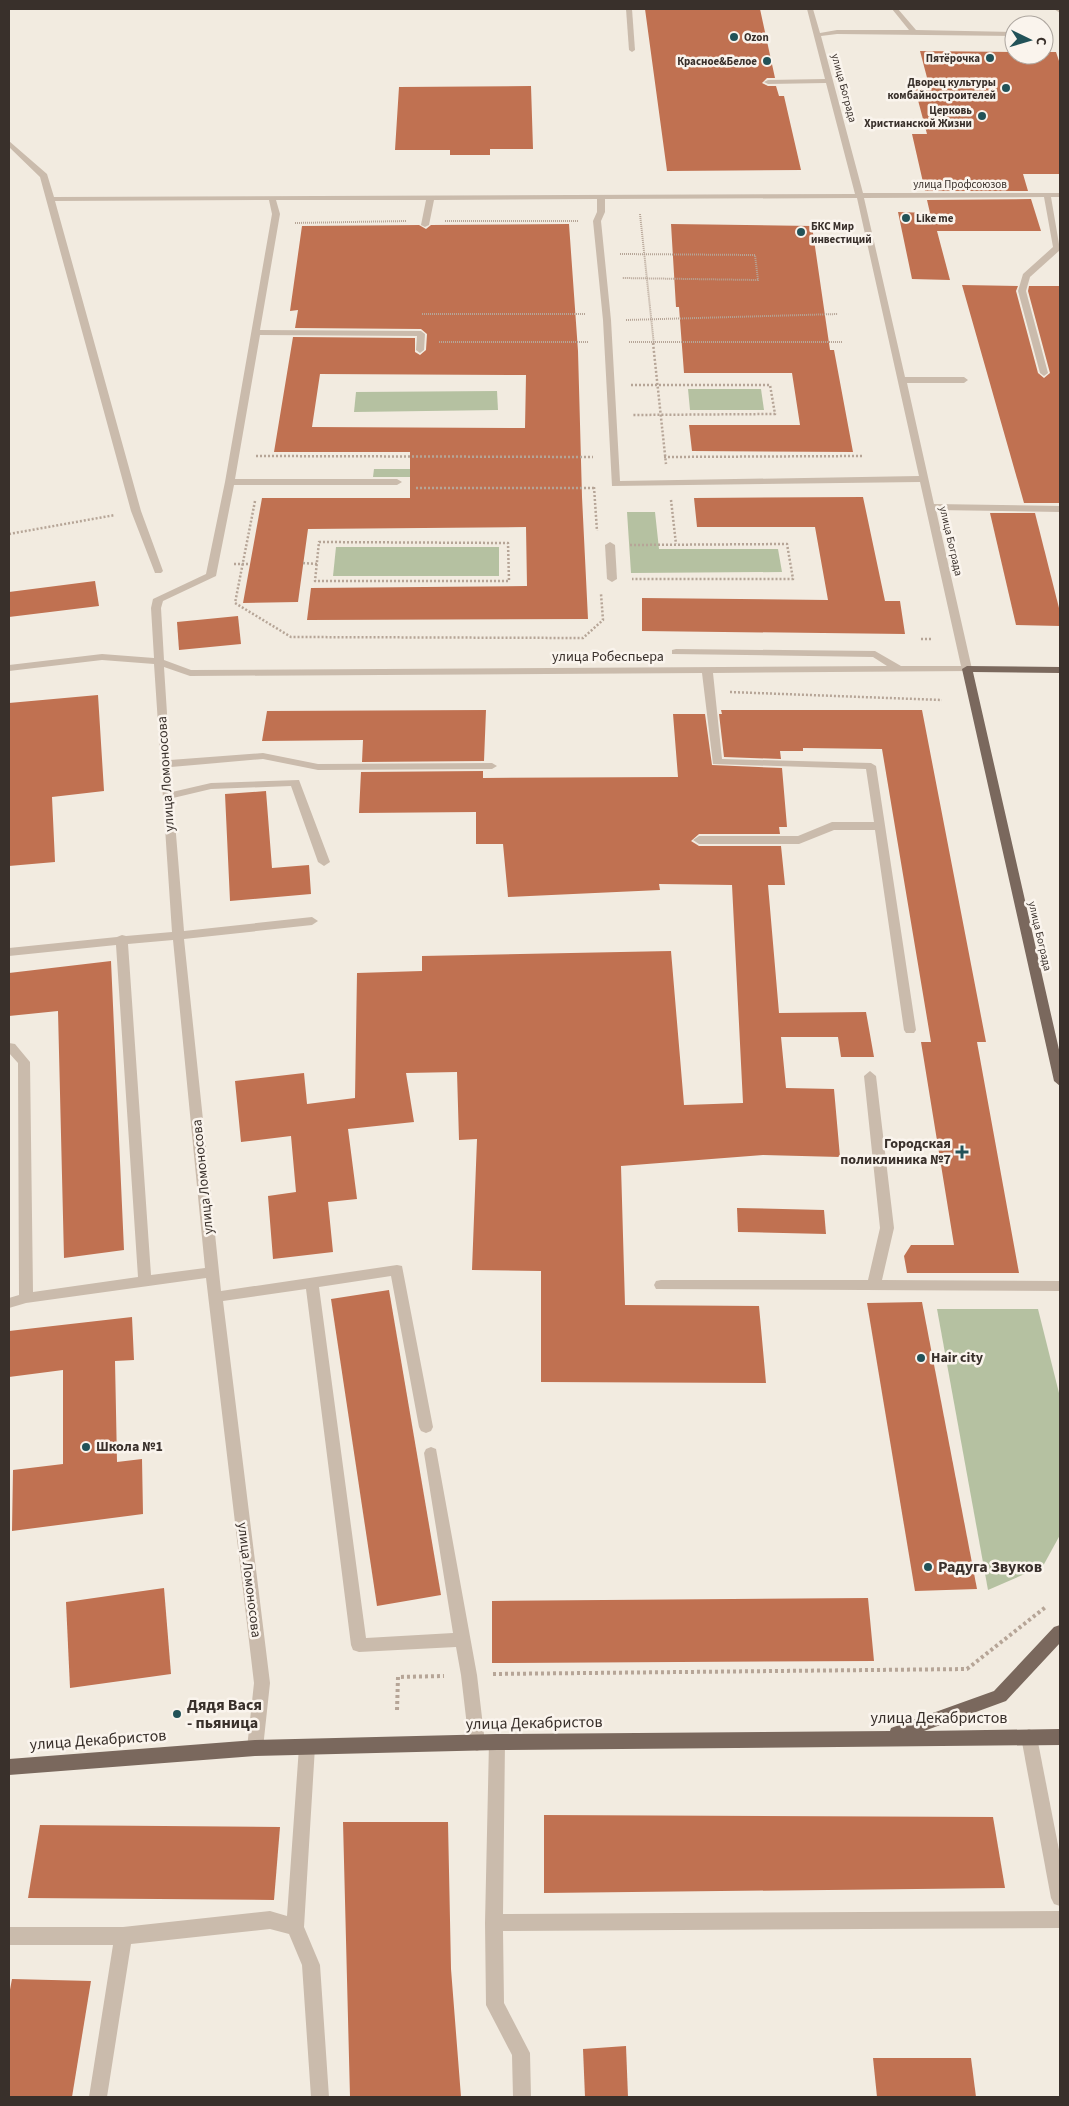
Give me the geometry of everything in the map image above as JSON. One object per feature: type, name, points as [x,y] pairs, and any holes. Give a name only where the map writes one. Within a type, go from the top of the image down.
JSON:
[{"type":"main road","name":"улица Робеспьера","points":[[967,669],[1060,670]]},
{"type":"main road","name":"улица Бограда","points":[[967,669],[1060,1081]]},
{"type":"main road","points":[[887,1737],[1000,1696],[1060,1632]]},
{"type":"main road","name":"улица Декабристов","points":[[9,1766],[307,1746],[1060,1736]]},
{"type":"street","points":[[630,9],[632,50]]},
{"type":"street","name":"улица Бограда","points":[[810,9],[860,196],[967,669]]},
{"type":"street","points":[[895,9],[914,32]]},
{"type":"street","points":[[817,35],[838,32],[1004,34]]},
{"type":"street","points":[[768,82],[829,81]]},
{"type":"street","points":[[9,143],[44,176],[136,511],[158,571]]},
{"type":"street","name":"улица Профсоюзов","points":[[52,200],[1060,194]]},
{"type":"street","points":[[1044,373],[1022,291],[1026,276],[1059,248],[1047,195]]},
{"type":"street","points":[[426,223],[430,198]]},
{"type":"street","points":[[601,198],[601,212],[596,221],[607,320],[615,484],[924,479]]},
{"type":"street","points":[[272,199],[276,214],[230,482],[398,482]]},
{"type":"street","points":[[255,332],[421,334],[421,346]]},
{"type":"street","points":[[902,380],[964,380]]},
{"type":"street","name":"улица Ломоносова","points":[[230,482],[211,576],[158,599],[156,608],[164,764],[178,934],[212,1272],[262,1683],[255,1748]]},
{"type":"street","points":[[930,507],[1060,509]]},
{"type":"street","points":[[610,545],[612,579]]},
{"type":"street","points":[[676,652],[875,654],[900,670]]},
{"type":"street","points":[[9,668],[102,657],[158,661]]},
{"type":"street","name":"улица Робеспьера","points":[[158,661],[190,673],[967,669]]},
{"type":"street","points":[[707,670],[717,762],[871,766],[910,1030]]},
{"type":"street","points":[[164,764],[263,756],[318,767],[492,766]]},
{"type":"street","points":[[168,796],[211,786],[294,782],[324,862]]},
{"type":"street","points":[[699,840],[799,840],[832,826],[880,826]]},
{"type":"street","points":[[9,952],[122,939],[223,932],[312,921]]},
{"type":"street","points":[[122,939],[145,1282]]},
{"type":"street","points":[[9,1047],[24,1062],[26,1298]]},
{"type":"street","points":[[870,1076],[887,1228],[874,1286]]},
{"type":"street","points":[[216,1297],[397,1270],[426,1427]]},
{"type":"street","points":[[9,1303],[26,1298],[212,1272]]},
{"type":"street","points":[[312,1283],[359,1645],[462,1640]]},
{"type":"street","points":[[661,1285],[1060,1286]]},
{"type":"street","points":[[431,1453],[469,1675],[477,1743]]},
{"type":"street","points":[[1029,1737],[1060,1898]]},
{"type":"street","points":[[496,1742],[495,2005],[521,2053],[522,2097]]},
{"type":"street","points":[[307,1746],[295,1927],[311,1965],[320,2097]]},
{"type":"street","points":[[9,1936],[123,1936],[270,1920],[295,1927]]},
{"type":"street","points":[[494,1923],[1060,1920]]},
{"type":"street","points":[[98,2097],[123,1936]]},
{"type":"path","points":[[639,212],[662,414],[664,457],[676,544]]},
{"type":"path","points":[[274,221],[426,223],[596,221]]},
{"type":"path","points":[[600,254],[755,255],[758,280],[601,278]]},
{"type":"path","points":[[413,314],[589,314],[607,320],[838,314]]},
{"type":"path","points":[[421,346],[608,342],[843,342]]},
{"type":"path","points":[[609,386],[770,385],[775,414],[611,415]]},
{"type":"path","points":[[256,456],[593,457]]},
{"type":"path","points":[[664,457],[863,456]]},
{"type":"path","points":[[411,488],[594,488],[602,491]]},
{"type":"path","points":[[9,534],[136,511]]},
{"type":"path","points":[[319,542],[508,543],[508,581],[315,581],[317,564],[319,542]]},
{"type":"path","points":[[610,545],[788,544],[793,579],[612,579]]},
{"type":"path","points":[[303,564],[317,564]]},
{"type":"path","points":[[235,603],[291,637],[583,638],[602,620]]},
{"type":"path","points":[[921,639],[931,639]]},
{"type":"path","points":[[397,1710],[398,1677],[967,1669],[1047,1606]]},
{"type":"green space","points":[[688,389],[761,389],[764,410],[690,410]]},
{"type":"green space","points":[[497,391],[498,410],[354,412],[356,392]]},
{"type":"green space","points":[[374,469],[417,469],[417,477],[373,477]]},
{"type":"green space","points":[[627,512],[655,512],[659,549],[778,549],[782,572],[631,573]]},
{"type":"green space","points":[[336,547],[499,547],[499,576],[333,576]]},
{"type":"green space","points":[[937,1309],[1038,1309],[1060,1397],[1060,1535],[1043,1566],[988,1590]]},
{"type":"building","points":[[645,9],[760,9],[775,78],[767,78],[762,83],[768,86],[776,86],[779,96],[784,96],[801,170],[667,171]]},
{"type":"building","points":[[920,51],[1004,52],[1004,65],[1054,65],[1054,52],[1056,52],[1060,64],[1060,174],[1023,174],[1028,191],[925,191],[912,134],[927,134],[915,89],[930,89]]},
{"type":"building","points":[[531,86],[533,149],[490,149],[490,155],[450,155],[450,150],[395,150],[399,87]]},
{"type":"building","points":[[1031,199],[1041,231],[937,231],[950,280],[912,279],[898,212],[930,213],[927,200]]},
{"type":"building","points":[[569,224],[578,351],[588,619],[307,620],[311,588],[527,586],[526,527],[308,529],[298,602],[243,603],[262,498],[410,498],[410,452],[274,452],[293,337],[415,338],[415,352],[420,355],[426,350],[427,334],[421,329],[295,328],[298,310],[290,311],[302,226],[419,225],[426,229],[431,225]],"holes":[[[320,374],[526,375],[525,428],[312,427]]]},
{"type":"building","points":[[671,224],[812,226],[830,350],[834,350],[853,452],[692,451],[689,425],[800,425],[792,373],[684,373],[679,307],[676,307]]},
{"type":"building","points":[[962,285],[1018,286],[1016,291],[1038,373],[1044,378],[1050,373],[1028,291],[1029,286],[1060,286],[1060,503],[1024,503]]},
{"type":"building","points":[[863,497],[885,601],[900,601],[905,634],[642,631],[642,598],[828,600],[815,527],[697,527],[694,498]]},
{"type":"building","points":[[990,513],[1035,513],[1060,612],[1060,626],[1016,625]]},
{"type":"building","points":[[95,581],[99,606],[9,617],[9,592]]},
{"type":"building","points":[[238,616],[241,644],[179,650],[177,622]]},
{"type":"building","points":[[98,695],[104,791],[52,797],[55,862],[9,866],[9,703]]},
{"type":"building","points":[[486,710],[484,761],[362,762],[363,740],[262,741],[267,711]]},
{"type":"building","points":[[721,710],[922,710],[986,1042],[977,1042],[1019,1273],[907,1273],[904,1256],[911,1245],[954,1245],[921,1042],[931,1042],[882,749],[803,748],[803,751],[780,751],[781,759],[724,757],[719,714],[722,714]]},
{"type":"building","points":[[673,714],[705,714],[712,765],[782,768],[787,827],[779,827],[780,834],[699,834],[691,841],[699,846],[781,846],[785,885],[768,885],[779,1013],[866,1012],[874,1057],[841,1057],[838,1037],[781,1037],[786,1088],[834,1089],[840,1157],[763,1155],[621,1166],[625,1305],[759,1306],[766,1383],[541,1382],[541,1271],[472,1270],[477,1139],[459,1140],[457,1072],[406,1073],[414,1122],[348,1129],[357,1199],[328,1202],[333,1252],[273,1259],[268,1196],[296,1192],[291,1136],[241,1142],[235,1081],[304,1073],[307,1104],[355,1098],[357,973],[422,971],[422,956],[671,951],[684,1105],[743,1103],[732,885],[659,884],[660,890],[508,897],[503,844],[476,844],[476,812],[359,813],[361,772],[483,771],[483,778],[678,777]]},
{"type":"building","points":[[266,791],[272,868],[309,865],[311,894],[230,901],[225,794]]},
{"type":"building","points":[[111,961],[124,1250],[64,1258],[58,1011],[9,1016],[9,973]]},
{"type":"building","points":[[737,1208],[824,1210],[826,1234],[738,1232]]},
{"type":"building","points":[[389,1290],[441,1595],[377,1606],[331,1299]]},
{"type":"building","points":[[922,1302],[977,1589],[915,1591],[867,1303]]},
{"type":"building","points":[[132,1317],[134,1360],[115,1361],[117,1462],[142,1459],[143,1514],[12,1531],[13,1470],[63,1464],[63,1370],[9,1377],[9,1331]]},
{"type":"building","points":[[164,1588],[171,1674],[70,1688],[66,1602]]},
{"type":"building","points":[[868,1598],[874,1661],[492,1663],[492,1601]]},
{"type":"building","points":[[544,1815],[993,1817],[1005,1888],[544,1893]]},
{"type":"building","points":[[343,1822],[448,1822],[451,1969],[461,2097],[350,2097]]},
{"type":"building","points":[[40,1825],[280,1827],[274,1900],[28,1898]]},
{"type":"building","points":[[12,1979],[91,1981],[72,2097],[9,2097],[9,1995]]},
{"type":"building","points":[[626,2046],[628,2097],[585,2097],[583,2049]]},
{"type":"building","points":[[873,2058],[971,2058],[976,2097],[877,2097]]},
{"type":"place","name":"Ozon","points":[[734,37]]},
{"type":"place","name":"Пятёрочка","points":[[990,58]]},
{"type":"place","name":"Красное&Белое","points":[[767,61]]},
{"type":"place","name":"Дворец культуры комбайностроителей","points":[[1006,88]]},
{"type":"place","name":"Церковь Христианской Жизни","points":[[982,116]]},
{"type":"place","name":"Like me","points":[[906,218]]},
{"type":"place","name":"БКС Мир инвестиций","points":[[801,232]]},
{"type":"place","name":"Городская поликлиника №7","points":[[962,1152]]},
{"type":"place","name":"Hair city","points":[[921,1358]]},
{"type":"place","name":"Школа №1","points":[[86,1447]]},
{"type":"place","name":"Радуга Звуков","points":[[928,1567]]},
{"type":"place","name":"Дядя Вася - пьяница","points":[[177,1714]]}]
